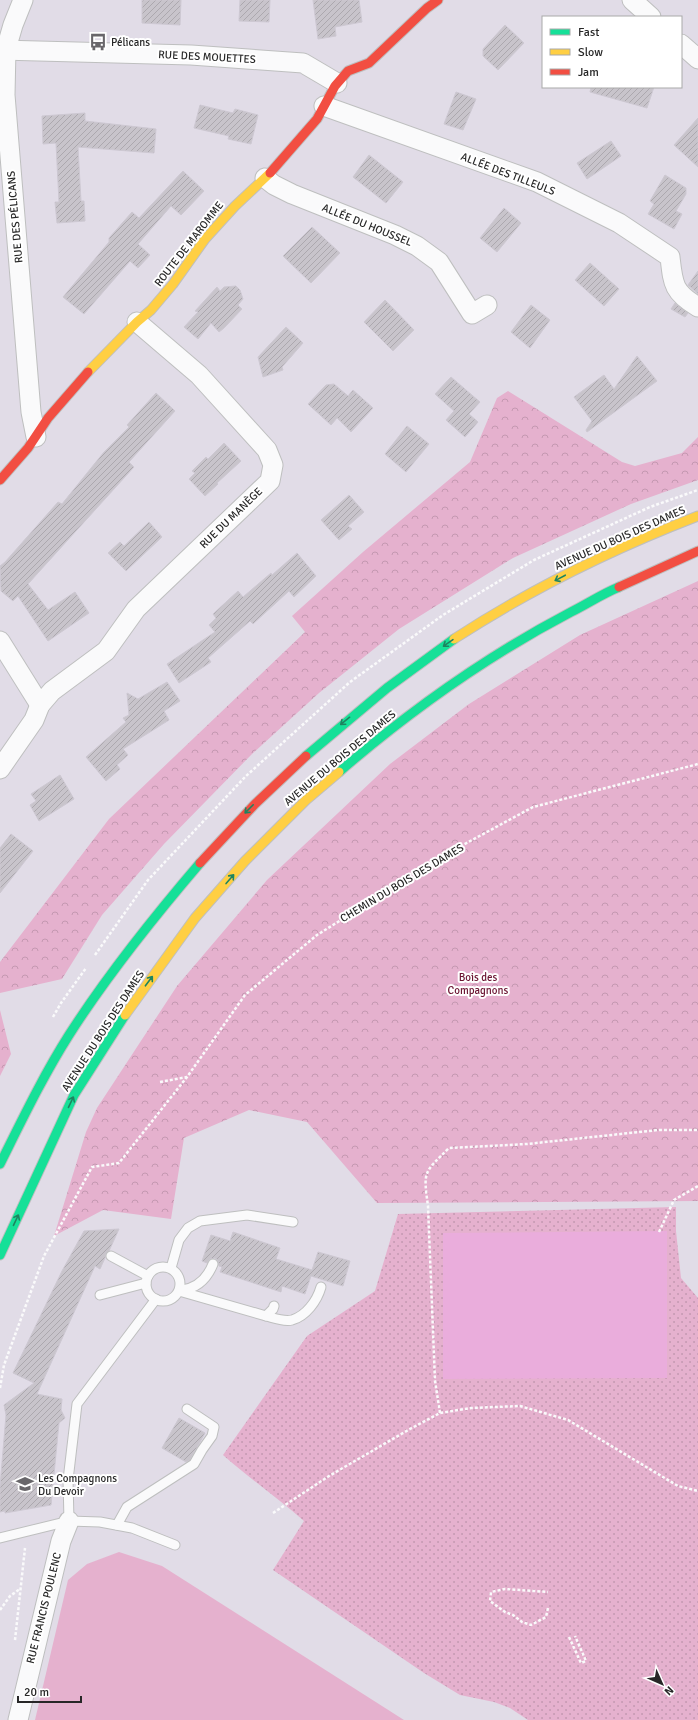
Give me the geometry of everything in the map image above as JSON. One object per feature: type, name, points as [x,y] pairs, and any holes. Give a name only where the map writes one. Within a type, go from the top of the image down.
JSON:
[{"type":"main road","name":"ROUTE DE MAROMME","points":[[0,480],[28,448],[48,418],[88,372],[151,310],[173,284],[205,239],[264,178],[317,119],[337,83],[348,71],[369,63],[427,8],[438,0]]},
{"type":"main road","name":"AVENUE DU BOIS DES DAMES","points":[[0,1164],[47,1074],[84,1013],[125,954],[175,891],[225,834],[284,774],[341,724],[403,674],[461,634],[521,598],[592,561],[656,532],[698,516]]},
{"type":"main road","name":"AVENUE DU BOIS DES DAMES","points":[[0,1255],[74,1095],[131,1005],[195,918],[245,861],[306,800],[376,740],[446,686],[531,633],[614,588],[698,551]]},
{"type":"street","name":"RUE DES PÉLICANS","points":[[23,0],[3,49],[5,95],[31,412],[36,437]]},
{"type":"street","points":[[632,0],[650,16]]},
{"type":"street","points":[[682,45],[698,59]]},
{"type":"street","name":"RUE DES MOUETTES","points":[[3,49],[191,55],[303,63],[337,83]]},
{"type":"street","name":"ALLÉE DES TILLEULS","points":[[324,106],[536,182],[619,223],[670,256],[672,278],[676,290],[698,307]]},
{"type":"street","name":"ALLÉE DU HOUSSEL","points":[[264,178],[292,194],[395,235],[417,246],[439,262],[472,314],[487,305]]},
{"type":"street","name":"RUE DU MANÈGE","points":[[0,768],[34,720],[40,705],[52,691],[106,651],[136,609],[270,481],[273,465],[267,450],[198,375],[138,322]]},
{"type":"street","points":[[0,641],[40,705]]},
{"type":"street","name":"RUE FRANCIS POULENC","points":[[18,1720],[61,1541],[69,1521]]},
{"type":"lane","points":[[171,1268],[179,1240],[188,1228],[200,1221],[247,1215],[293,1222]]},
{"type":"lane","points":[[100,1295],[147,1280],[156,1269],[161,1267],[171,1268],[178,1276],[180,1286],[176,1296],[166,1301],[156,1299],[149,1293],[147,1280],[111,1256]]},
{"type":"lane","points":[[178,1291],[192,1289],[209,1274],[213,1264]]},
{"type":"lane","points":[[178,1291],[281,1320],[292,1320],[306,1311],[314,1302],[321,1287]]},
{"type":"lane","points":[[69,1521],[68,1480],[77,1404],[156,1299]]},
{"type":"lane","points":[[266,1316],[274,1306]]},
{"type":"lane","points":[[117,1525],[127,1506],[194,1464],[212,1436],[214,1428],[187,1409]]},
{"type":"lane","points":[[0,1538],[69,1521],[100,1522],[132,1528],[175,1545]]},
{"type":"path","name":"CHEMIN DU BOIS DES DAMES","points":[[0,1388],[4,1365],[44,1256],[92,1168],[119,1163],[187,1077],[245,995],[317,935],[450,852],[533,807],[698,764]]},
{"type":"path","points":[[160,1082],[187,1077]]},
{"type":"path","points":[[440,1413],[435,1381],[428,1206],[424,1181],[428,1168],[450,1148],[527,1144],[658,1130],[698,1130]]},
{"type":"path","points":[[659,1232],[674,1200],[698,1186]]},
{"type":"path","points":[[273,1513],[329,1476],[440,1413],[471,1408],[520,1406],[568,1420],[678,1486],[698,1491]]},
{"type":"path","points":[[14,1647],[28,1531]]},
{"type":"path","points":[[0,1610],[10,1596],[20,1589]]},
{"type":"path","points":[[548,1592],[505,1589],[491,1592],[490,1601],[522,1622],[531,1625],[546,1618],[548,1608]]},
{"type":"path","points":[[569,1637],[581,1663],[586,1661],[575,1636]]},
{"type":"green space","points":[[508,391],[622,462],[635,466],[682,453],[698,437],[698,480],[631,504],[513,558],[399,629],[319,693],[252,754],[164,844],[102,915],[62,979],[0,993],[0,962],[109,819],[305,632],[292,616],[363,552],[470,462],[497,398]]},
{"type":"green space","name":"Bois des Compagnons","points":[[698,581],[698,1201],[377,1203],[307,1122],[249,1110],[184,1138],[171,1219],[103,1210],[54,1236],[86,1132],[97,1108],[177,986],[267,880],[390,764],[469,704],[580,635]]},
{"type":"green space","points":[[0,1010],[11,1054],[0,1076]]},
{"type":"green space","points":[[676,1207],[676,1231],[681,1278],[698,1298],[698,1720],[528,1720],[510,1708],[494,1702],[460,1695],[424,1673],[273,1570],[304,1521],[223,1455],[307,1336],[375,1291],[398,1214]]},
{"type":"green space","points":[[119,1552],[162,1566],[404,1720],[35,1720],[68,1580],[87,1564]]},
{"type":"shaded area","points":[[667,1231],[667,1378],[443,1379],[443,1233]]},
{"type":"building","points":[[142,0],[181,0],[180,25],[142,23]]},
{"type":"building","points":[[240,0],[270,0],[269,22],[239,21]]},
{"type":"building","points":[[313,0],[359,0],[362,22],[335,27],[336,36],[318,39]]},
{"type":"building","points":[[505,25],[524,43],[498,70],[483,56],[483,49]]},
{"type":"building","points":[[591,88],[654,88],[647,108],[590,92]]},
{"type":"building","points":[[456,92],[476,99],[463,130],[444,124]]},
{"type":"building","points":[[200,105],[233,113],[235,109],[258,115],[251,144],[228,139],[229,136],[194,128]]},
{"type":"building","points":[[85,113],[85,121],[156,129],[154,153],[78,147],[81,201],[84,201],[85,221],[57,223],[55,202],[59,202],[56,143],[43,144],[42,116]]},
{"type":"building","points":[[698,118],[698,167],[674,145]]},
{"type":"building","points":[[611,141],[621,156],[587,179],[577,163]]},
{"type":"building","points":[[369,155],[403,182],[386,203],[353,177]]},
{"type":"building","points":[[183,171],[204,191],[181,215],[171,206],[138,244],[150,255],[138,268],[130,261],[84,314],[63,297],[109,242],[109,238],[132,212],[139,218]]},
{"type":"building","points":[[665,175],[686,188],[686,194],[676,211],[682,214],[674,229],[648,214],[654,204],[650,201]]},
{"type":"building","points":[[504,208],[521,223],[497,252],[480,238]]},
{"type":"building","points":[[312,227],[340,253],[311,283],[283,256]]},
{"type":"building","points":[[590,263],[619,289],[604,306],[575,280]]},
{"type":"building","points":[[698,271],[698,294],[688,285]]},
{"type":"building","points":[[236,286],[240,290],[243,299],[238,305],[242,309],[219,332],[211,323],[198,339],[184,327],[198,312],[195,311],[217,287],[220,291],[224,287]]},
{"type":"building","points":[[385,300],[414,330],[393,351],[364,322]]},
{"type":"building","points":[[675,303],[688,313],[685,317],[671,309]]},
{"type":"building","points":[[531,305],[550,320],[530,348],[511,332]]},
{"type":"building","points":[[286,327],[303,343],[282,367],[283,370],[263,377],[258,357]]},
{"type":"building","points":[[637,356],[657,381],[587,432],[586,430],[592,421],[574,397],[604,375],[614,389]]},
{"type":"building","points":[[451,377],[480,402],[469,414],[478,422],[465,437],[446,420],[454,411],[435,394]]},
{"type":"building","points":[[334,384],[348,396],[353,390],[373,408],[351,432],[337,418],[331,425],[308,404],[326,385]]},
{"type":"building","points":[[156,393],[175,411],[129,462],[134,467],[28,584],[48,610],[75,592],[89,613],[48,641],[18,596],[13,601],[1,591],[0,566],[58,502],[62,504],[104,452],[129,427],[127,425]]},
{"type":"building","points":[[407,426],[429,444],[406,472],[385,454]]},
{"type":"building","points":[[224,443],[241,461],[205,496],[189,479],[195,473],[192,471],[206,457],[208,459]]},
{"type":"building","points":[[349,495],[364,512],[348,526],[352,529],[339,540],[321,520]]},
{"type":"building","points":[[149,522],[162,537],[126,571],[108,553],[120,542],[124,546]]},
{"type":"building","points":[[297,553],[316,576],[294,597],[289,591],[253,624],[250,621],[208,658],[211,662],[179,683],[167,664],[215,632],[209,625],[216,618],[213,614],[238,591],[243,597],[271,573],[272,575]]},
{"type":"building","points":[[167,682],[180,701],[164,711],[169,720],[123,749],[128,755],[117,765],[120,769],[106,781],[86,757],[126,722],[123,718],[129,715],[127,693],[138,699]]},
{"type":"building","points":[[60,775],[74,799],[39,821],[30,805],[36,801],[31,794]]},
{"type":"building","points":[[11,834],[33,851],[0,893],[0,848]]},
{"type":"building","points":[[119,1229],[100,1269],[95,1266],[37,1394],[62,1399],[61,1410],[65,1418],[59,1423],[51,1505],[5,1513],[5,1511],[0,1512],[0,1486],[6,1415],[4,1405],[34,1383],[13,1373],[62,1271],[84,1231]]},
{"type":"building","points":[[233,1232],[280,1248],[276,1259],[312,1270],[318,1252],[350,1261],[343,1286],[311,1276],[305,1294],[282,1286],[281,1292],[220,1272],[222,1267],[219,1266],[218,1261],[215,1258],[210,1259],[207,1263],[202,1261],[211,1235],[230,1241]]},
{"type":"building","points":[[179,1418],[205,1433],[190,1460],[186,1462],[162,1448]]},
{"type":"traffic: fast","points":[[339,772],[394,727],[450,685],[540,629],[619,587]]},
{"type":"traffic: fast","points":[[306,756],[387,688],[454,639]]},
{"type":"traffic: fast","points":[[0,1164],[50,1066],[84,1012],[165,904],[200,863]]},
{"type":"traffic: fast","points":[[0,1255],[74,1095],[125,1015]]},
{"type":"traffic: slow","points":[[88,372],[137,322],[151,310],[173,284],[205,239],[235,206],[270,173]]},
{"type":"traffic: slow","points":[[454,639],[513,603],[573,571],[634,542],[698,516]]},
{"type":"traffic: slow","points":[[125,1015],[195,918],[245,861],[306,800],[339,772]]},
{"type":"traffic: jam","points":[[270,173],[317,119],[335,86],[348,71],[369,63],[427,8],[438,0]]},
{"type":"traffic: jam","points":[[0,480],[28,448],[48,418],[88,372]]},
{"type":"traffic: jam","points":[[619,587],[698,551]]},
{"type":"traffic: jam","points":[[200,863],[255,804],[306,756]]},
{"type":"place","name":"Pélicans","points":[[98,42]]},
{"type":"place","name":"Les Compagnons Du Devoir","points":[[25,1484]]}]
